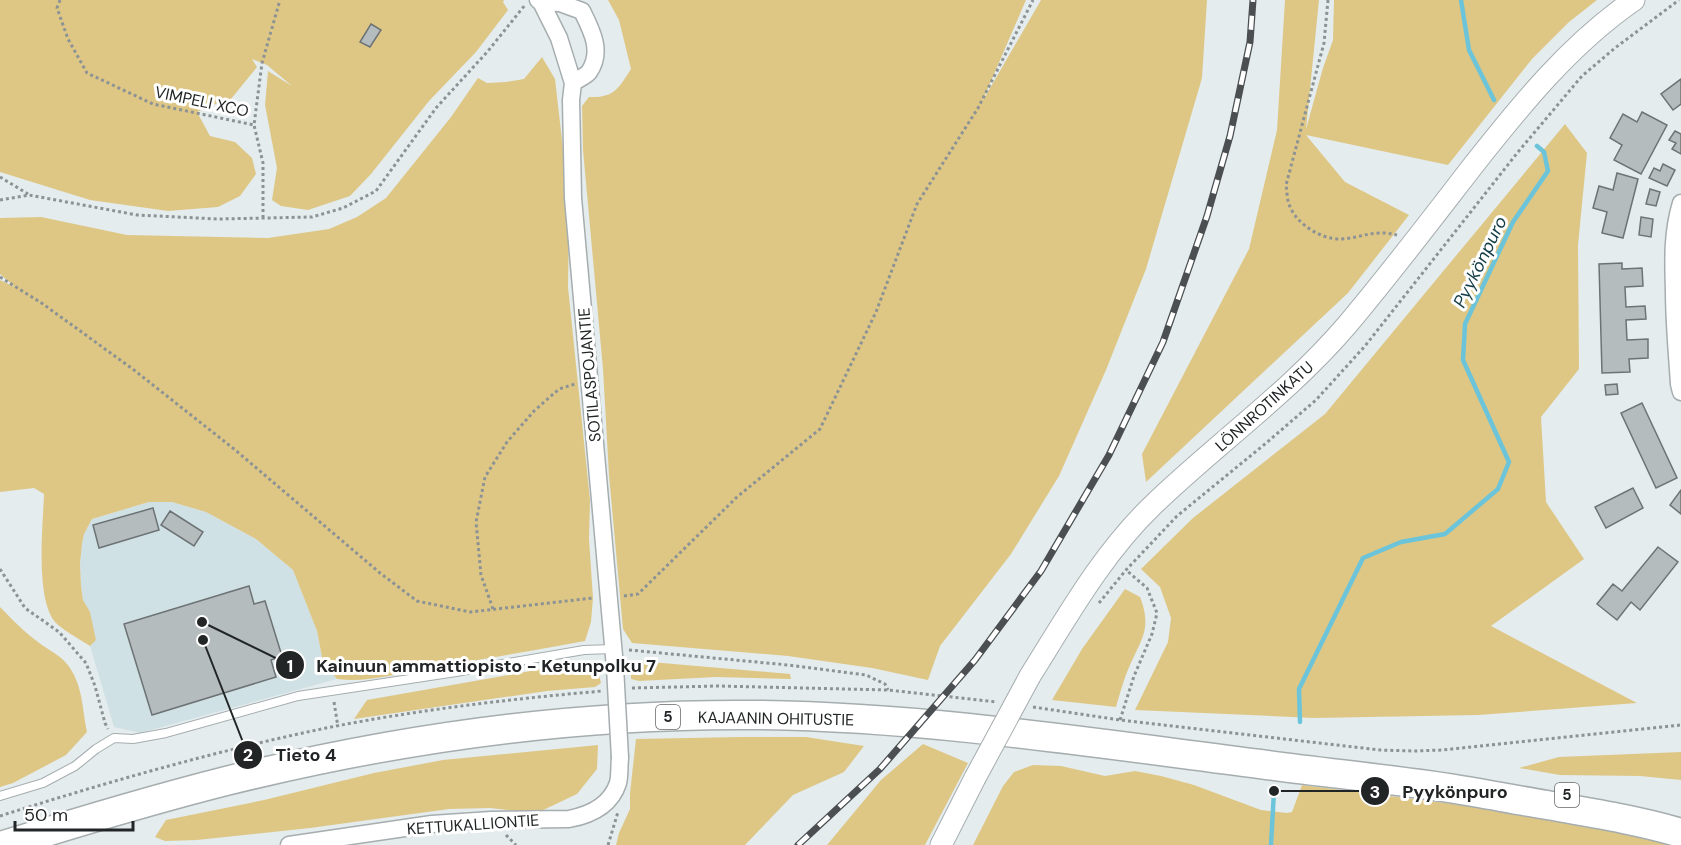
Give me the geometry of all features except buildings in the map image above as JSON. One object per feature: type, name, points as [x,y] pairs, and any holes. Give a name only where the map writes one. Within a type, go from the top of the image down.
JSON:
[{"type":"highway","name":"KAJAANIN OHITUSTIE","points":[[4,845],[160,798],[336,757],[404,744],[519,728],[640,718],[757,715],[910,722],[1032,735],[1451,789]]},
{"type":"highway","name":"5","points":[[1451,789],[1532,790],[1619,802],[1681,815]]},
{"type":"highway","name":"5","points":[[1451,789],[1610,815],[1681,832]]},
{"type":"street","name":"SOTILASPOJANTIE","points":[[536,0],[559,38],[573,82],[571,100],[573,198],[615,667],[620,758]]},
{"type":"street","points":[[536,0],[560,3],[582,11],[590,27],[597,52],[588,73],[573,82]]},
{"type":"street","name":"LÖNNROTINKATU","points":[[941,845],[1030,676],[1113,550],[1151,507],[1305,370],[1346,326],[1536,88],[1599,27],[1634,0]]},
{"type":"street","points":[[1681,203],[1672,248],[1675,330],[1681,392]]},
{"type":"street","name":"KETTUKALLIONTIE","points":[[290,845],[432,824],[580,817],[600,808],[613,794],[618,781],[620,758]]},
{"type":"lane","points":[[0,796],[43,783],[75,766],[114,738],[133,739],[166,733],[298,696],[584,650],[613,649]]},
{"type":"path","name":"VIMPELI XCO","points":[[60,0],[57,8],[68,39],[87,73],[153,104],[254,124]]},
{"type":"path","points":[[263,218],[263,163],[254,124],[262,63],[280,0]]},
{"type":"path","points":[[0,200],[29,195],[137,215],[218,219],[312,216],[343,208],[376,191],[436,108],[536,0]]},
{"type":"path","points":[[1328,0],[1324,42],[1286,185],[1288,204],[1297,218],[1312,231],[1339,239],[1385,232],[1400,236]]},
{"type":"path","points":[[0,177],[29,195]]},
{"type":"path","points":[[493,609],[481,575],[476,522],[485,477],[507,442],[534,411],[559,389],[590,381]]},
{"type":"path","points":[[0,569],[25,608],[59,632],[86,663],[105,723],[114,738]]},
{"type":"path","points":[[1120,720],[1134,676],[1152,634],[1157,613],[1147,588],[1126,570]]},
{"type":"path","points":[[613,649],[694,655],[866,675],[885,684],[888,690]]},
{"type":"path","points":[[332,691],[338,726]]},
{"type":"path","points":[[608,845],[620,807]]},
{"type":"shaded area","points":[[0,0],[504,0],[508,10],[476,52],[429,101],[371,174],[350,196],[308,210],[281,206],[272,200],[277,168],[265,105],[268,71],[292,86],[267,65],[252,59],[257,67],[231,99],[197,112],[210,136],[235,142],[252,158],[256,174],[240,196],[218,207],[168,211],[90,200],[0,172]]},
{"type":"shaded area","points":[[608,0],[1026,0],[982,102],[1041,0],[1207,0],[1202,78],[1146,269],[1106,370],[1059,476],[1011,554],[940,646],[928,680],[872,668],[788,656],[632,643],[623,629],[583,150],[582,106],[589,97],[604,96],[614,91],[631,69],[619,20]]},
{"type":"shaded area","points":[[1285,0],[1319,0],[1306,129],[1333,40],[1334,0],[1597,0],[1569,22],[1532,59],[1448,165],[1306,135],[1345,182],[1409,215],[1348,293],[1146,482],[1142,454],[1249,249],[1277,130]]},
{"type":"shaded area","points":[[542,57],[555,79],[566,175],[569,224],[568,287],[590,500],[589,539],[593,598],[591,622],[585,641],[381,677],[359,680],[337,679],[323,662],[317,631],[293,570],[256,539],[206,512],[172,502],[149,502],[92,519],[84,534],[80,563],[83,600],[90,612],[96,640],[90,646],[58,625],[49,611],[42,579],[44,494],[34,488],[0,492],[0,280],[15,287],[0,274],[0,218],[41,217],[127,235],[268,238],[329,229],[357,217],[386,198],[451,117],[478,78],[487,83],[524,79]]},
{"type":"shaded area","points":[[1565,124],[1587,153],[1578,245],[1579,369],[1541,417],[1546,502],[1584,559],[1491,626],[1637,703],[1478,715],[1314,718],[1135,710],[1168,642],[1171,618],[1160,587],[1141,569],[1193,518],[1325,414]]},
{"type":"shaded area","points":[[149,502],[172,502],[206,512],[256,539],[293,570],[317,631],[323,662],[337,679],[140,733],[114,727],[90,646],[96,639],[83,600],[80,563],[82,544],[84,534],[92,519]]},
{"type":"shaded area","points":[[1125,589],[1140,597],[1144,608],[1145,625],[1142,640],[1126,675],[1116,707],[1052,700],[1082,649]]},
{"type":"shaded area","points":[[0,607],[28,634],[64,660],[71,670],[80,690],[87,732],[66,755],[13,783],[0,787]]},
{"type":"shaded area","points":[[587,661],[597,666],[601,683],[595,687],[547,691],[354,719],[367,700]]},
{"type":"shaded area","points":[[639,661],[790,674],[791,679],[716,677],[639,681],[631,679],[631,664]]},
{"type":"shaded area","points":[[806,737],[864,746],[844,772],[793,795],[745,845],[616,845],[630,809],[636,739]]},
{"type":"shaded area","points":[[923,744],[968,763],[925,845],[827,845],[881,780]]},
{"type":"shaded area","points":[[598,745],[597,769],[577,794],[537,813],[490,808],[449,809],[310,828],[197,840],[165,841],[155,837],[166,820],[264,800],[374,773],[443,760]]},
{"type":"shaded area","points":[[1681,752],[1681,780],[1640,776],[1560,775],[1519,768],[1559,757]]},
{"type":"shaded area","points":[[1033,765],[1061,766],[1105,776],[1135,771],[1161,776],[1194,785],[1261,810],[1292,812],[1302,785],[1594,825],[1675,845],[973,845],[1003,786],[1014,772]]},
{"type":"waterway","name":"Pyykönpuro","points":[[1461,0],[1469,50],[1494,100]]},
{"type":"waterway","name":"Pyykönpuro","points":[[1300,722],[1299,689],[1363,558],[1401,542],[1445,534],[1498,489],[1509,462],[1463,360],[1465,324],[1513,222],[1548,171],[1544,152],[1537,146]]},
{"type":"waterway","name":"Pyykönpuro","points":[[1271,845],[1274,791]]},
{"type":"railway","points":[[798,845],[880,769],[975,660],[1041,571],[1109,455],[1163,342],[1207,216],[1230,136],[1250,42],[1253,0]]},
{"type":"place","name":"Kainuun ammattiopisto - Ketunpolku 7","points":[[202,622]]},
{"type":"place","name":"Tieto 4","points":[[203,640]]},
{"type":"place","name":"Pyykönpuro","points":[[1274,791]]}]
